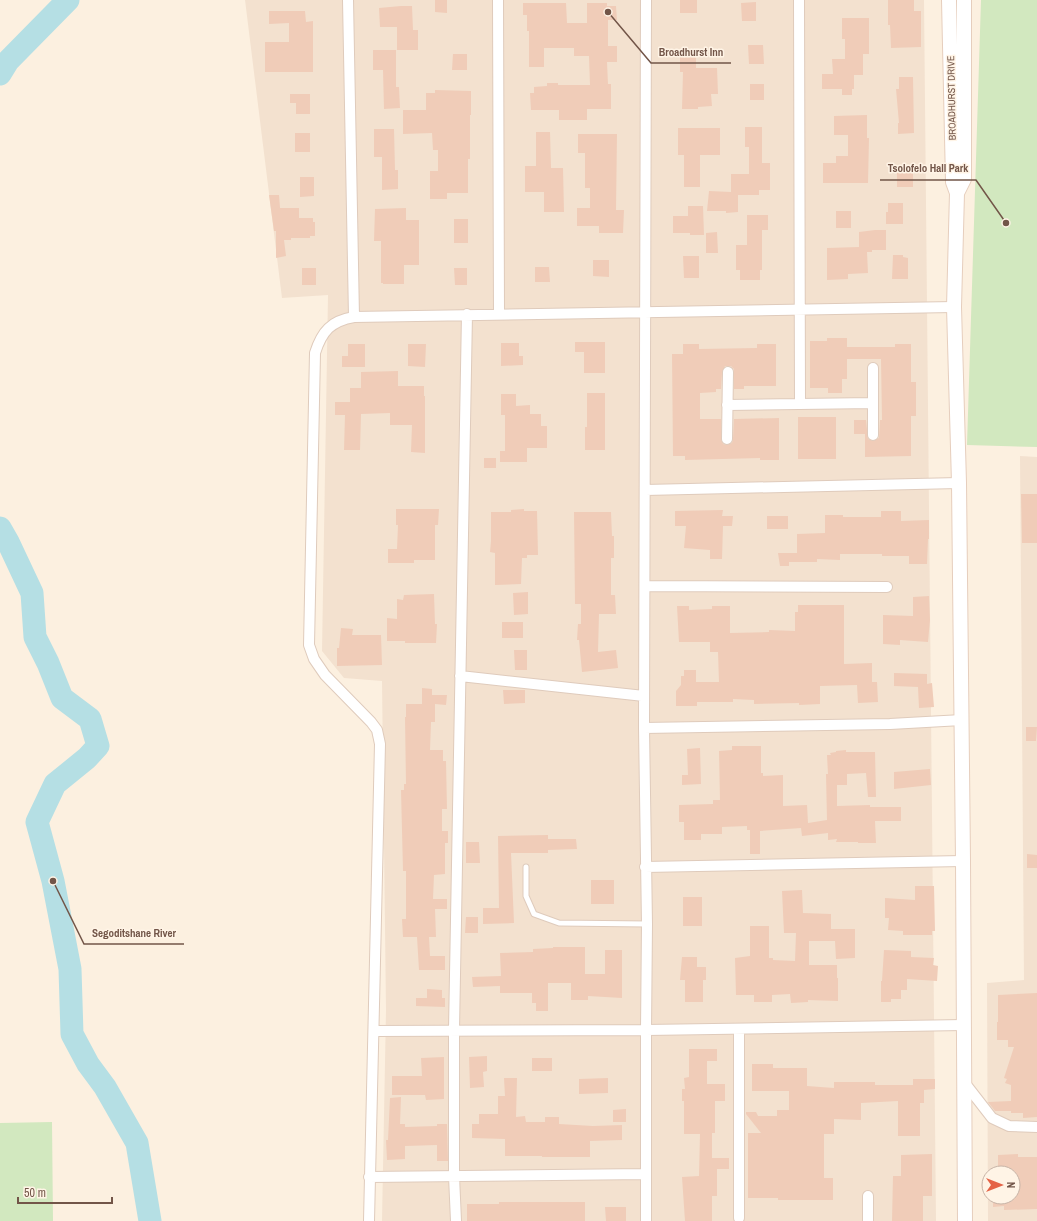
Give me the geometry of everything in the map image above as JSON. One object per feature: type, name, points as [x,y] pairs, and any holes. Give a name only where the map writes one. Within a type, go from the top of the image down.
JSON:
[{"type":"street","points":[[348,0],[354,317]]},
{"type":"street","points":[[498,0],[499,314]]},
{"type":"street","points":[[646,0],[644,586],[645,867],[647,924],[646,1221]]},
{"type":"street","points":[[799,0],[800,404]]},
{"type":"street","name":"BROADHURST DRIVE","points":[[949,0],[953,182],[958,193]]},
{"type":"street","name":"BROADHURST DRIVE","points":[[958,193],[964,179],[964,0]]},
{"type":"street","points":[[958,193],[954,307],[959,483],[962,720],[965,1221]]},
{"type":"street","points":[[369,1221],[380,744],[377,730],[325,675],[314,659],[309,645],[315,353],[319,341],[326,330],[336,323],[354,317],[954,307]]},
{"type":"street","points":[[456,1221],[454,1176],[454,1030],[467,314]]},
{"type":"street","points":[[873,368],[873,435]]},
{"type":"street","points":[[727,439],[728,372]]},
{"type":"street","points":[[727,405],[873,403]]},
{"type":"street","points":[[645,490],[959,483]]},
{"type":"street","points":[[644,586],[887,587]]},
{"type":"street","points":[[460,676],[644,696]]},
{"type":"street","points":[[644,728],[890,724],[962,720]]},
{"type":"street","points":[[645,867],[963,861]]},
{"type":"street","points":[[374,1031],[646,1030],[964,1025]]},
{"type":"street","points":[[740,1028],[740,1218]]},
{"type":"street","points":[[964,1082],[992,1118],[1009,1126],[1037,1128]]},
{"type":"street","points":[[369,1177],[646,1174]]},
{"type":"street","points":[[868,1196],[868,1221]]},
{"type":"lane","points":[[526,867],[526,896],[534,914],[559,923],[647,924]]},
{"type":"shaded area","points":[[245,0],[924,0],[936,1221],[382,1221],[386,1010],[382,681],[344,678],[322,651],[328,295],[282,298]]},
{"type":"shaded area","points":[[1020,456],[1037,457],[1037,1221],[988,1221],[988,1205],[1021,1205],[1021,1165],[988,1165],[987,983],[1024,980]]},
{"type":"green space","points":[[981,0],[1037,0],[1037,447],[967,445]]},
{"type":"green space","points":[[52,1122],[53,1221],[0,1221],[0,1123]]},
{"type":"building","points":[[435,0],[447,0],[447,13],[435,12]]},
{"type":"building","points":[[680,0],[697,0],[697,13],[680,13]]},
{"type":"building","points":[[888,0],[914,0],[914,11],[921,11],[921,47],[891,48],[890,25],[888,25]]},
{"type":"building","points":[[756,2],[756,21],[742,21],[741,3]]},
{"type":"building","points":[[523,3],[566,3],[567,23],[587,23],[587,3],[607,3],[607,6],[616,6],[617,20],[608,20],[608,46],[617,46],[617,62],[607,62],[608,84],[611,84],[611,109],[587,109],[587,120],[559,120],[559,110],[531,110],[530,93],[534,93],[534,87],[547,86],[547,83],[558,83],[558,85],[590,85],[589,56],[574,56],[574,48],[544,48],[544,67],[529,67],[529,31],[527,31],[527,15],[523,15]]},
{"type":"building","points":[[412,6],[413,30],[418,30],[418,50],[397,50],[397,27],[380,27],[379,8]]},
{"type":"building","points":[[269,11],[305,11],[306,22],[313,21],[313,72],[265,72],[265,42],[289,42],[289,23],[269,24]]},
{"type":"building","points":[[842,18],[869,18],[869,54],[863,54],[863,75],[854,75],[854,89],[852,89],[852,95],[842,95],[842,89],[822,89],[822,74],[833,74],[832,59],[845,59],[845,39],[842,39]]},
{"type":"building","points":[[748,45],[763,45],[764,64],[749,64]]},
{"type":"building","points":[[373,50],[396,50],[396,87],[399,87],[400,108],[384,109],[383,70],[373,70]]},
{"type":"building","points":[[680,50],[696,50],[696,68],[717,68],[718,94],[711,94],[712,106],[698,107],[698,109],[682,109],[683,72],[680,72]]},
{"type":"building","points":[[453,54],[467,54],[467,70],[452,70]]},
{"type":"building","points":[[899,77],[913,77],[914,133],[898,134],[899,123],[896,89],[899,89]]},
{"type":"building","points":[[750,84],[764,84],[764,100],[750,100]]},
{"type":"building","points":[[435,90],[471,91],[468,193],[447,193],[447,199],[430,199],[430,171],[438,171],[438,150],[433,150],[432,133],[403,134],[403,110],[426,110],[426,93],[435,93]]},
{"type":"building","points":[[290,94],[310,94],[310,114],[296,114],[296,103],[290,103]]},
{"type":"building","points":[[867,115],[867,138],[869,138],[868,183],[823,183],[823,163],[836,163],[836,156],[848,156],[848,135],[834,135],[834,116]]},
{"type":"building","points":[[745,127],[762,127],[762,163],[770,163],[770,190],[759,190],[759,195],[738,195],[738,212],[726,213],[726,211],[707,211],[709,191],[731,192],[731,174],[749,174],[749,147],[745,147]]},
{"type":"building","points":[[678,128],[720,128],[720,155],[700,155],[700,187],[684,187],[684,155],[678,155]]},
{"type":"building","points":[[374,129],[394,129],[395,170],[398,170],[398,189],[382,190],[382,157],[374,157]]},
{"type":"building","points":[[536,132],[550,132],[551,168],[563,168],[564,212],[544,212],[544,192],[525,192],[525,166],[536,166]]},
{"type":"building","points":[[295,133],[310,133],[310,152],[295,152]]},
{"type":"building","points":[[578,134],[617,134],[616,210],[624,210],[623,233],[599,233],[599,226],[577,226],[577,208],[590,208],[590,188],[585,188],[585,153],[578,153]]},
{"type":"building","points":[[897,168],[913,168],[913,187],[897,187]]},
{"type":"building","points":[[300,177],[314,177],[314,196],[300,197]]},
{"type":"building","points":[[269,195],[279,195],[280,208],[299,208],[299,218],[313,218],[313,222],[315,222],[315,236],[310,236],[310,238],[291,238],[291,240],[284,240],[286,256],[276,258],[276,231],[274,231]]},
{"type":"building","points":[[888,203],[903,203],[903,224],[886,224]]},
{"type":"building","points":[[688,206],[703,206],[704,235],[673,233],[673,216],[688,216]]},
{"type":"building","points":[[406,208],[406,220],[419,220],[419,265],[404,265],[404,284],[383,284],[381,283],[381,241],[374,241],[375,209]]},
{"type":"building","points":[[836,211],[851,211],[851,228],[836,228]]},
{"type":"building","points":[[747,215],[768,215],[768,230],[762,230],[762,270],[760,270],[760,280],[740,280],[740,270],[736,270],[736,245],[747,245]]},
{"type":"building","points":[[454,219],[468,219],[468,243],[454,243]]},
{"type":"building","points":[[886,230],[886,250],[872,250],[872,252],[867,252],[868,273],[848,274],[848,279],[827,280],[827,248],[859,247],[859,232]]},
{"type":"building","points":[[717,232],[718,253],[706,253],[706,233]]},
{"type":"building","points":[[893,255],[903,255],[903,257],[908,258],[908,279],[892,279]]},
{"type":"building","points":[[683,256],[699,256],[699,278],[684,278]]},
{"type":"building","points":[[593,260],[609,260],[609,277],[593,276]]},
{"type":"building","points":[[535,267],[549,267],[550,282],[535,282]]},
{"type":"building","points":[[302,268],[316,268],[316,285],[302,285]]},
{"type":"building","points":[[454,268],[467,268],[467,285],[455,285]]},
{"type":"building","points":[[827,338],[847,338],[847,347],[895,347],[895,344],[911,344],[911,382],[916,382],[916,416],[911,416],[911,456],[865,457],[865,434],[854,434],[854,420],[866,420],[868,439],[873,441],[879,438],[880,420],[882,420],[881,359],[847,359],[847,379],[842,379],[842,393],[828,393],[828,388],[810,388],[810,341],[827,341]]},
{"type":"building","points":[[575,342],[605,342],[605,373],[584,373],[584,352],[575,352]]},
{"type":"building","points":[[501,343],[519,343],[519,356],[523,356],[523,365],[501,366]]},
{"type":"building","points":[[348,344],[365,344],[365,367],[342,367],[342,356],[348,356]]},
{"type":"building","points":[[408,344],[426,344],[425,367],[408,366]]},
{"type":"building","points":[[683,344],[699,344],[699,349],[757,348],[757,344],[776,344],[776,386],[744,386],[744,389],[734,389],[734,369],[731,366],[725,366],[722,372],[721,389],[716,389],[716,392],[700,393],[700,419],[721,419],[721,439],[723,444],[727,445],[732,443],[734,419],[779,418],[779,460],[760,460],[760,458],[685,460],[685,456],[673,456],[672,354],[683,354]]},
{"type":"building","points":[[398,371],[398,386],[424,386],[425,453],[411,452],[412,425],[390,425],[390,413],[361,414],[360,450],[344,450],[345,415],[335,415],[335,402],[350,402],[350,388],[361,388],[361,372]]},
{"type":"building","points":[[587,393],[605,393],[605,450],[585,450]]},
{"type":"building","points":[[501,394],[516,394],[516,406],[530,405],[530,414],[541,414],[541,426],[547,426],[547,448],[527,448],[527,462],[500,462],[500,451],[505,451],[505,415],[501,415]]},
{"type":"building","points":[[798,417],[836,417],[836,459],[798,459]]},
{"type":"building","points":[[484,458],[496,458],[496,468],[484,468]]},
{"type":"building","points":[[1021,494],[1037,494],[1037,543],[1022,543]]},
{"type":"building","points":[[396,509],[439,509],[438,525],[435,525],[435,560],[414,560],[414,563],[388,563],[388,549],[397,549],[398,525],[396,525]]},
{"type":"building","points":[[524,509],[524,511],[537,511],[538,555],[527,555],[527,558],[522,558],[521,584],[495,585],[495,553],[490,552],[491,512],[511,512],[511,510]]},
{"type":"building","points":[[723,510],[722,516],[733,516],[732,526],[723,526],[722,559],[710,559],[710,550],[684,548],[686,526],[675,526],[675,511]]},
{"type":"building","points":[[881,511],[901,511],[901,521],[929,520],[927,564],[909,564],[909,556],[882,556],[882,554],[840,554],[840,560],[817,559],[817,562],[789,562],[789,566],[780,566],[778,553],[797,553],[797,534],[825,533],[825,515],[843,515],[843,517],[881,517]]},
{"type":"building","points":[[574,512],[611,512],[612,536],[614,536],[614,558],[611,558],[611,595],[615,595],[616,614],[599,614],[598,652],[616,650],[618,668],[582,672],[579,640],[577,640],[578,624],[581,624],[581,604],[575,604]]},
{"type":"building","points":[[767,516],[788,516],[788,529],[767,529]]},
{"type":"building","points":[[528,592],[528,614],[514,615],[513,593]]},
{"type":"building","points":[[434,594],[435,624],[437,624],[436,643],[405,643],[405,641],[387,641],[387,618],[397,619],[397,599],[403,600],[404,595]]},
{"type":"building","points":[[929,596],[930,620],[928,642],[900,640],[900,645],[883,644],[883,615],[913,616],[913,597]]},
{"type":"building","points":[[798,605],[844,605],[844,664],[872,663],[872,682],[877,682],[878,702],[858,703],[857,685],[820,686],[820,704],[754,704],[754,700],[733,699],[733,702],[697,702],[697,706],[676,706],[676,691],[681,685],[681,676],[684,676],[684,670],[696,670],[696,682],[719,682],[718,652],[710,652],[710,642],[679,642],[677,606],[689,606],[689,610],[712,609],[712,606],[730,606],[730,633],[769,632],[769,630],[795,631],[795,612],[798,612]]},
{"type":"building","points":[[502,622],[523,622],[523,638],[502,638]]},
{"type":"building","points":[[341,628],[353,629],[352,635],[381,635],[382,665],[337,666],[337,648],[339,648]]},
{"type":"building","points":[[514,650],[527,650],[527,670],[515,670]]},
{"type":"building","points":[[894,673],[927,674],[927,684],[932,683],[934,707],[919,708],[918,687],[894,686]]},
{"type":"building","points":[[422,688],[432,689],[432,695],[447,695],[446,705],[435,704],[435,722],[431,722],[430,750],[443,750],[443,761],[446,761],[447,809],[442,809],[442,831],[448,831],[448,843],[445,843],[445,874],[434,875],[433,899],[447,899],[447,909],[435,909],[436,937],[429,937],[430,956],[445,956],[445,970],[419,970],[417,937],[403,937],[402,919],[406,919],[406,871],[403,871],[401,790],[404,790],[404,784],[406,784],[405,717],[406,704],[422,704]]},
{"type":"building","points":[[503,690],[525,690],[525,703],[504,704]]},
{"type":"building","points":[[1026,727],[1037,727],[1036,741],[1026,741]]},
{"type":"building","points":[[732,746],[761,746],[761,773],[763,773],[763,776],[783,775],[783,806],[807,805],[808,823],[827,820],[827,755],[831,755],[830,753],[836,751],[846,750],[846,752],[875,752],[876,797],[868,797],[866,773],[847,774],[847,785],[837,785],[837,806],[870,805],[870,807],[901,807],[901,821],[875,821],[876,843],[836,842],[837,839],[828,840],[828,833],[802,836],[801,828],[760,831],[760,854],[750,854],[750,830],[747,830],[747,826],[722,827],[722,834],[701,834],[701,840],[684,840],[684,822],[679,822],[679,805],[713,804],[713,800],[720,800],[719,751],[732,750]]},
{"type":"building","points":[[700,748],[701,784],[682,785],[682,775],[688,775],[687,749]]},
{"type":"building","points":[[930,769],[931,785],[894,789],[894,772]]},
{"type":"building","points":[[548,835],[548,839],[576,839],[577,849],[548,850],[548,853],[511,853],[514,923],[483,924],[483,908],[499,908],[498,836]]},
{"type":"building","points":[[466,842],[479,842],[480,863],[466,863]]},
{"type":"building","points":[[1027,854],[1037,855],[1037,868],[1027,868]]},
{"type":"building","points":[[591,880],[614,880],[614,904],[591,904]]},
{"type":"building","points":[[915,886],[934,886],[935,931],[932,931],[932,935],[903,935],[903,931],[888,930],[889,918],[885,918],[885,898],[915,900]]},
{"type":"building","points":[[802,890],[803,913],[831,914],[831,929],[855,929],[855,958],[836,959],[835,941],[809,941],[809,965],[837,965],[838,1001],[808,1000],[808,1002],[791,1003],[790,994],[772,995],[772,1002],[754,1002],[754,995],[736,995],[735,958],[750,956],[750,926],[769,926],[769,958],[773,958],[773,960],[795,961],[796,933],[784,933],[782,891]]},
{"type":"building","points":[[683,897],[702,897],[702,926],[683,926]]},
{"type":"building","points":[[466,917],[478,917],[478,933],[465,933]]},
{"type":"building","points":[[553,947],[585,947],[585,974],[605,974],[605,950],[622,950],[622,998],[588,996],[588,1000],[571,1000],[571,983],[548,983],[548,1011],[536,1011],[536,1003],[532,1003],[532,993],[500,993],[500,986],[473,987],[472,977],[501,976],[500,953],[533,952],[533,949]]},
{"type":"building","points":[[884,950],[911,951],[911,957],[934,958],[933,965],[938,966],[937,981],[907,979],[907,990],[901,990],[901,999],[891,999],[891,1002],[881,1002],[881,981]]},
{"type":"building","points":[[682,957],[697,957],[697,967],[706,967],[706,980],[703,980],[703,1002],[685,1002],[685,980],[680,980]]},
{"type":"building","points":[[427,989],[442,990],[442,998],[445,998],[445,1007],[416,1006],[416,998],[427,998]]},
{"type":"building","points":[[1037,993],[1037,1117],[1023,1118],[1023,1113],[995,1111],[988,1102],[1011,1101],[1011,1085],[1005,1083],[1007,1079],[1004,1078],[1014,1047],[1008,1047],[1008,1040],[997,1040],[998,995]]},
{"type":"building","points":[[689,1049],[717,1049],[717,1061],[707,1061],[707,1084],[725,1084],[725,1101],[715,1101],[715,1133],[712,1133],[712,1158],[729,1158],[729,1169],[717,1169],[717,1196],[712,1196],[712,1221],[685,1221],[682,1177],[699,1176],[700,1134],[684,1134],[684,1101],[682,1101],[682,1089],[685,1089],[684,1078],[689,1077]]},
{"type":"building","points":[[487,1056],[487,1071],[483,1072],[484,1087],[470,1088],[469,1057]]},
{"type":"building","points":[[444,1057],[444,1099],[426,1100],[425,1095],[392,1095],[392,1076],[422,1076],[421,1058]]},
{"type":"building","points":[[532,1058],[552,1058],[552,1071],[532,1071]]},
{"type":"building","points":[[752,1064],[773,1064],[773,1068],[807,1068],[807,1086],[834,1088],[834,1082],[875,1082],[875,1085],[913,1085],[913,1079],[935,1079],[935,1089],[924,1090],[924,1103],[920,1103],[920,1136],[898,1136],[898,1101],[861,1103],[861,1120],[834,1119],[834,1134],[824,1134],[824,1178],[833,1178],[833,1200],[778,1200],[778,1198],[748,1198],[748,1133],[761,1133],[746,1112],[756,1112],[758,1116],[777,1116],[777,1110],[789,1110],[789,1091],[752,1091]]},
{"type":"building","points":[[504,1078],[517,1078],[516,1117],[525,1116],[526,1122],[545,1122],[545,1117],[559,1117],[559,1124],[593,1126],[622,1125],[622,1140],[590,1141],[590,1157],[505,1156],[505,1139],[472,1138],[472,1124],[479,1124],[479,1114],[498,1114],[498,1096],[505,1096]]},
{"type":"building","points":[[608,1078],[608,1093],[579,1094],[579,1079]]},
{"type":"building","points":[[401,1097],[400,1124],[405,1124],[405,1127],[437,1126],[437,1124],[447,1124],[448,1161],[437,1161],[437,1145],[405,1146],[405,1159],[387,1160],[386,1140],[388,1140],[390,1098]]},
{"type":"building","points":[[626,1109],[626,1122],[613,1122],[613,1110]]},
{"type":"building","points":[[932,1154],[932,1196],[923,1196],[923,1221],[892,1221],[893,1176],[901,1176],[901,1155]]},
{"type":"building","points":[[1018,1154],[1018,1157],[1037,1157],[1037,1209],[1004,1210],[1004,1206],[993,1207],[993,1205],[1021,1205],[1021,1165],[998,1165],[998,1155]]},
{"type":"building","points":[[499,1202],[585,1202],[585,1221],[467,1221],[467,1204],[499,1204]]},
{"type":"building","points":[[605,1207],[626,1207],[626,1221],[606,1221]]},
{"type":"waterway","points":[[0,74],[8,61],[68,0]]},
{"type":"waterway","points":[[0,528],[32,593],[35,637],[48,663],[62,698],[90,719],[98,746],[87,758],[55,784],[37,822],[53,881],[70,969],[72,1034],[88,1064],[105,1087],[137,1143],[150,1221]]},
{"type":"place","name":"Broadhurst Inn","points":[[608,12]]},
{"type":"place","name":"Tsolofelo Hall Park","points":[[1006,223]]},
{"type":"place","name":"Segoditshane River","points":[[53,881]]}]
